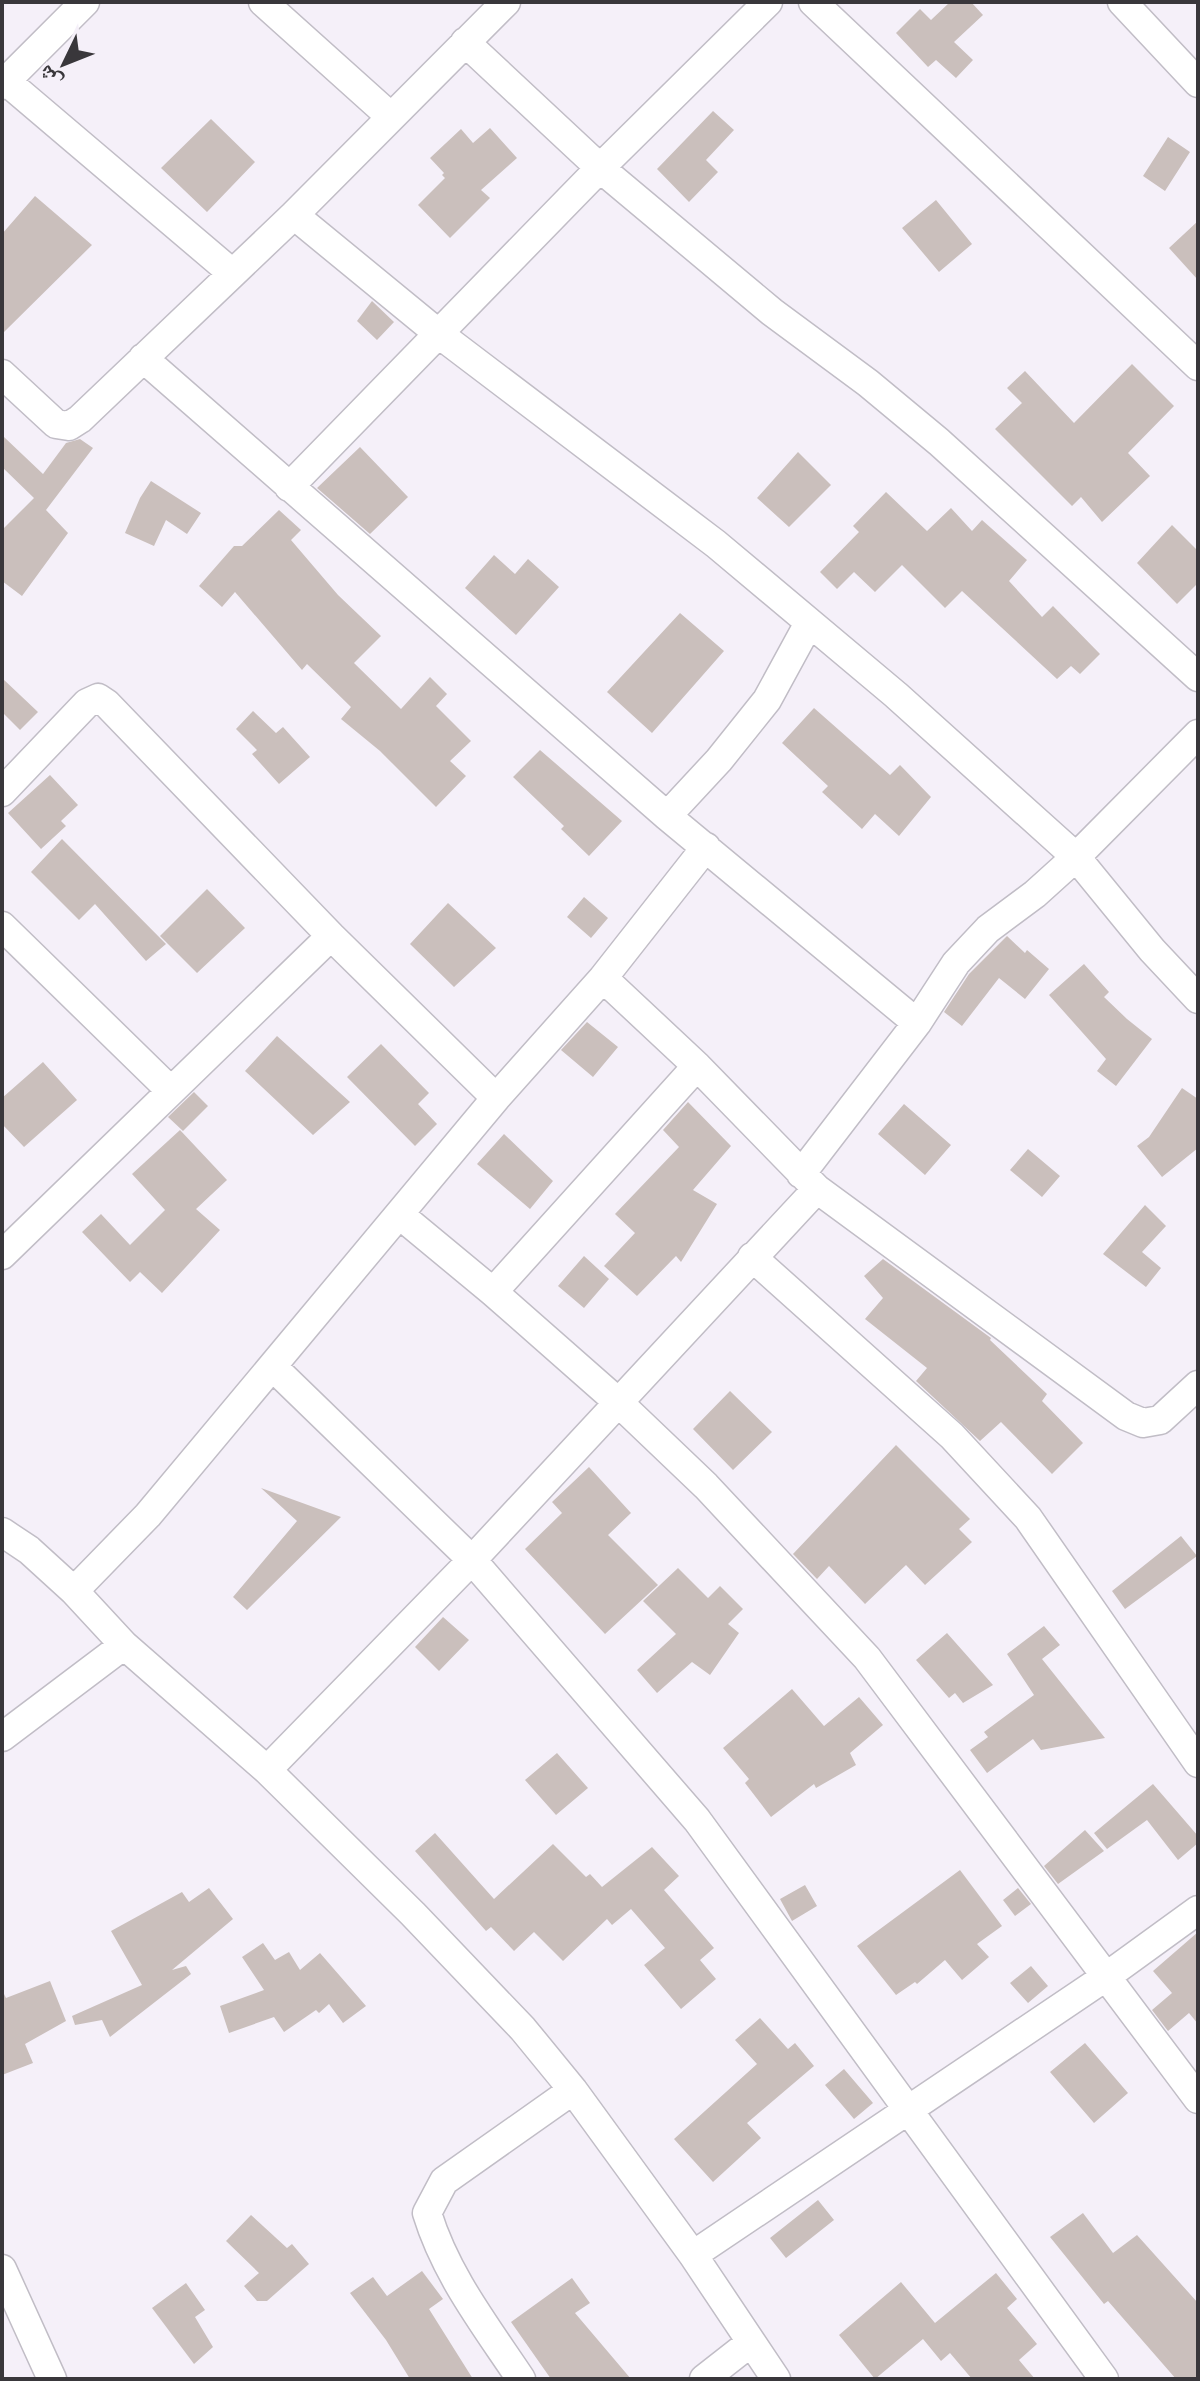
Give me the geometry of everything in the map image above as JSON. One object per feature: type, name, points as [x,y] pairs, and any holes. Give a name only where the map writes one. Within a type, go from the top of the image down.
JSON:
[{"type":"street","points":[[85,2],[4,83],[232,273]]},
{"type":"street","points":[[263,2],[391,117]]},
{"type":"street","points":[[2,374],[56,424],[69,426],[294,215],[506,2]]},
{"type":"street","points":[[289,487],[600,168],[768,2]]},
{"type":"street","points":[[813,2],[1198,366]]},
{"type":"street","points":[[1122,2],[1198,83]]},
{"type":"street","points":[[465,42],[600,168],[772,312],[868,383],[939,442],[1198,677]]},
{"type":"street","points":[[294,215],[439,334],[716,544],[896,695],[1076,857],[1152,950],[1198,999]]},
{"type":"street","points":[[143,358],[667,816],[917,1023]]},
{"type":"street","points":[[667,816],[719,760],[767,700],[809,623]]},
{"type":"street","points":[[2,792],[87,703],[98,698],[331,936],[496,1098]]},
{"type":"street","points":[[267,1770],[472,1560],[752,1257],[809,1181],[956,963],[988,929],[1035,894],[1076,857],[1198,734]]},
{"type":"street","points":[[74,1591],[148,1515],[496,1098],[603,978],[706,847]]},
{"type":"street","points":[[2,926],[170,1090]]},
{"type":"street","points":[[4,1250],[331,936]]},
{"type":"street","points":[[603,978],[697,1066],[809,1181],[1126,1416],[1143,1423],[1160,1420],[1198,1385]]},
{"type":"street","points":[[493,1292],[697,1066]]},
{"type":"street","points":[[400,1215],[618,1402],[706,1486],[867,1658],[1198,2099]]},
{"type":"street","points":[[752,1257],[952,1436],[1028,1518],[1198,1763]]},
{"type":"street","points":[[273,1367],[472,1560],[697,1820],[1104,2379]]},
{"type":"street","points":[[2,1532],[29,1550],[74,1591],[124,1645],[267,1770],[413,1914],[512,2018],[573,2090],[693,2255],[776,2379]]},
{"type":"street","points":[[2,1737],[124,1645]]},
{"type":"street","points":[[693,2255],[1107,1976],[1198,1910]]},
{"type":"street","points":[[521,2379],[453,2279],[427,2213],[444,2181],[573,2090]]},
{"type":"street","points":[[2,2269],[52,2379]]},
{"type":"street","points":[[704,2379],[750,2343]]},
{"type":"building","points":[[950,2],[971,2],[983,15],[954,42],[973,60],[956,78],[936,60],[928,67],[896,33],[920,9],[931,20]]},
{"type":"building","points":[[713,111],[734,130],[706,160],[718,172],[689,202],[657,169]]},
{"type":"building","points":[[211,119],[255,162],[207,212],[161,168]]},
{"type":"building","points":[[490,128],[517,158],[481,190],[490,198],[450,238],[418,205],[445,178],[430,158],[461,129],[473,143]]},
{"type":"building","points":[[1168,137],[1190,152],[1165,191],[1143,176]]},
{"type":"building","points":[[35,196],[92,245],[2,334],[2,234]]},
{"type":"building","points":[[936,200],[972,244],[939,272],[902,228]]},
{"type":"building","points":[[1198,221],[1198,280],[1169,248]]},
{"type":"building","points":[[372,301],[394,322],[377,340],[357,321]]},
{"type":"building","points":[[1132,364],[1174,406],[1128,453],[1150,476],[1102,522],[1081,497],[1072,506],[995,429],[1022,403],[1007,388],[1025,371],[1074,423]]},
{"type":"building","points":[[4,437],[43,474],[66,443],[80,439],[93,448],[46,510],[68,533],[22,596],[2,581],[2,530],[34,498],[2,467]]},
{"type":"building","points":[[360,447],[408,497],[370,534],[317,488]]},
{"type":"building","points":[[798,452],[831,485],[789,527],[757,498]]},
{"type":"building","points":[[151,481],[201,513],[187,534],[166,520],[154,546],[125,533]]},
{"type":"building","points":[[886,492],[927,531],[951,508],[972,531],[982,520],[1027,560],[1009,581],[1042,617],[1053,606],[1100,654],[1080,674],[1071,666],[1057,679],[962,591],[945,608],[902,565],[875,592],[854,572],[837,589],[820,572],[859,532],[853,526]]},
{"type":"building","points":[[279,510],[301,530],[291,540],[338,595],[381,636],[354,663],[401,709],[430,677],[447,694],[436,706],[471,741],[450,761],[466,776],[436,807],[380,751],[341,719],[351,707],[307,664],[302,670],[235,592],[222,607],[199,586],[234,546],[242,546]]},
{"type":"building","points":[[1172,525],[1198,551],[1198,583],[1177,604],[1137,563]]},
{"type":"building","points":[[494,555],[515,574],[528,559],[559,587],[516,635],[465,588]]},
{"type":"building","points":[[680,613],[724,651],[652,733],[607,692]]},
{"type":"building","points":[[2,678],[38,712],[20,730],[2,712]]},
{"type":"building","points":[[814,708],[890,775],[900,765],[931,797],[899,836],[875,814],[862,829],[822,792],[828,786],[782,743]]},
{"type":"building","points":[[253,711],[276,733],[283,727],[310,757],[279,784],[252,754],[257,750],[236,729]]},
{"type":"building","points":[[540,750],[622,821],[589,856],[561,829],[564,826],[513,777]]},
{"type":"building","points":[[50,775],[78,805],[61,821],[66,826],[41,849],[8,813]]},
{"type":"building","points":[[62,839],[166,944],[146,961],[95,904],[79,920],[31,872]]},
{"type":"building","points":[[207,889],[245,928],[197,973],[160,936]]},
{"type":"building","points":[[584,897],[608,918],[591,938],[567,917]]},
{"type":"building","points":[[448,903],[496,948],[454,987],[410,944]]},
{"type":"building","points":[[1007,936],[1049,969],[1025,999],[999,978],[962,1026],[944,1012],[969,974]]},
{"type":"building","points":[[1084,964],[1109,992],[1104,997],[1152,1039],[1116,1086],[1097,1071],[1106,1059],[1049,995]]},
{"type":"building","points":[[587,1022],[618,1047],[593,1077],[561,1050]]},
{"type":"building","points":[[277,1036],[350,1102],[313,1135],[245,1071]]},
{"type":"building","points":[[381,1044],[429,1093],[418,1104],[437,1124],[415,1146],[347,1077]]},
{"type":"building","points":[[43,1062],[77,1100],[24,1147],[2,1124],[2,1098]]},
{"type":"building","points":[[1182,1088],[1198,1099],[1198,1148],[1162,1177],[1137,1146],[1149,1137]]},
{"type":"building","points":[[194,1092],[208,1106],[183,1131],[168,1117]]},
{"type":"building","points":[[688,1102],[731,1146],[693,1190],[717,1204],[681,1262],[676,1256],[637,1296],[604,1266],[635,1233],[615,1214],[679,1147],[663,1130]]},
{"type":"building","points":[[904,1104],[951,1145],[925,1175],[878,1134]]},
{"type":"building","points":[[180,1130],[227,1180],[196,1209],[220,1230],[162,1293],[140,1272],[130,1282],[82,1232],[101,1214],[130,1245],[165,1210],[132,1174]]},
{"type":"building","points":[[504,1134],[553,1181],[530,1209],[477,1164]]},
{"type":"building","points":[[1028,1149],[1060,1176],[1042,1197],[1010,1170]]},
{"type":"building","points":[[1145,1205],[1166,1226],[1142,1252],[1161,1268],[1146,1287],[1103,1254]]},
{"type":"building","points":[[584,1256],[609,1279],[584,1308],[558,1286]]},
{"type":"building","points":[[883,1259],[991,1338],[1047,1394],[1042,1401],[1083,1443],[1052,1474],[1001,1422],[980,1441],[916,1381],[927,1368],[865,1319],[883,1298],[864,1276]]},
{"type":"building","points":[[730,1391],[772,1432],[733,1470],[693,1429]]},
{"type":"building","points":[[896,1445],[970,1519],[959,1529],[972,1542],[925,1585],[906,1565],[865,1604],[829,1566],[817,1579],[793,1554]]},
{"type":"building","points":[[589,1467],[631,1513],[608,1535],[658,1585],[605,1634],[525,1549],[562,1513],[552,1502]]},
{"type":"building","points":[[261,1488],[341,1517],[247,1610],[233,1597],[297,1521]]},
{"type":"building","points":[[1181,1536],[1197,1556],[1125,1609],[1112,1591]]},
{"type":"building","points":[[678,1568],[708,1598],[720,1586],[743,1609],[728,1624],[739,1633],[710,1675],[692,1662],[657,1693],[637,1670],[676,1634],[643,1601]]},
{"type":"building","points":[[443,1617],[469,1640],[439,1671],[415,1647]]},
{"type":"building","points":[[1044,1626],[1060,1645],[1042,1659],[1105,1738],[1041,1750],[1033,1739],[987,1773],[970,1750],[988,1737],[984,1732],[1034,1695],[1007,1654]]},
{"type":"building","points":[[947,1633],[993,1685],[963,1703],[955,1693],[949,1698],[916,1660]]},
{"type":"building","points":[[792,1689],[824,1726],[859,1697],[883,1725],[850,1753],[856,1765],[816,1788],[814,1784],[771,1817],[745,1783],[749,1779],[723,1748]]},
{"type":"building","points":[[557,1753],[588,1788],[556,1815],[525,1780]]},
{"type":"building","points":[[1153,1784],[1198,1836],[1198,1843],[1178,1860],[1147,1820],[1107,1849],[1094,1833]]},
{"type":"building","points":[[1085,1830],[1104,1851],[1058,1884],[1044,1866]]},
{"type":"building","points":[[435,1833],[494,1899],[553,1844],[586,1877],[590,1874],[602,1887],[652,1847],[679,1876],[664,1890],[714,1948],[700,1960],[716,1979],[681,2009],[644,1965],[665,1948],[631,1909],[612,1925],[607,1919],[563,1961],[534,1932],[514,1951],[491,1927],[486,1931],[415,1851]]},
{"type":"building","points":[[960,1870],[1002,1926],[977,1944],[989,1957],[962,1980],[945,1960],[917,1984],[915,1982],[896,1995],[857,1946]]},
{"type":"building","points":[[805,1885],[817,1906],[792,1921],[780,1899]]},
{"type":"building","points":[[209,1888],[233,1919],[172,1970],[186,1966],[191,1974],[110,2037],[102,2020],[75,2025],[72,2016],[142,1985],[111,1931],[182,1892],[189,1902]]},
{"type":"building","points":[[1018,1888],[1031,1904],[1015,1916],[1003,1900]]},
{"type":"building","points":[[1198,1932],[1198,2024],[1189,2013],[1168,2031],[1152,2010],[1172,1993],[1153,1971]]},
{"type":"building","points":[[263,1943],[275,1960],[289,1952],[300,1970],[320,1953],[366,2006],[343,2023],[329,2004],[284,2032],[274,2017],[229,2033],[220,2006],[264,1990],[242,1957]]},
{"type":"building","points":[[1031,1966],[1048,1986],[1028,2003],[1010,1983]]},
{"type":"building","points":[[50,1981],[66,2021],[25,2044],[33,2063],[2,2075],[2,1990],[6,1998]]},
{"type":"building","points":[[760,2018],[788,2049],[795,2043],[814,2066],[747,2123],[761,2138],[713,2182],[674,2139],[757,2064],[735,2040]]},
{"type":"building","points":[[1085,2043],[1128,2093],[1094,2123],[1050,2072]]},
{"type":"building","points":[[844,2069],[873,2103],[854,2119],[825,2085]]},
{"type":"building","points":[[818,2200],[834,2220],[786,2258],[770,2238]]},
{"type":"building","points":[[1083,2213],[1113,2253],[1137,2235],[1198,2303],[1198,2379],[1176,2379],[1108,2301],[1104,2304],[1050,2237]]},
{"type":"building","points":[[251,2215],[287,2248],[292,2244],[309,2264],[267,2301],[257,2301],[244,2286],[259,2273],[226,2241]]},
{"type":"building","points":[[422,2271],[443,2299],[429,2309],[473,2379],[410,2379],[386,2340],[350,2293],[373,2277],[387,2296]]},
{"type":"building","points":[[996,2273],[1017,2299],[1007,2308],[1037,2344],[1019,2360],[1035,2379],[972,2379],[950,2353],[941,2361],[923,2339],[875,2379],[839,2335],[901,2282],[935,2323]]},
{"type":"building","points":[[572,2278],[590,2303],[575,2313],[631,2379],[551,2379],[511,2322]]},
{"type":"building","points":[[186,2283],[205,2310],[195,2317],[213,2347],[194,2364],[152,2308]]}]
